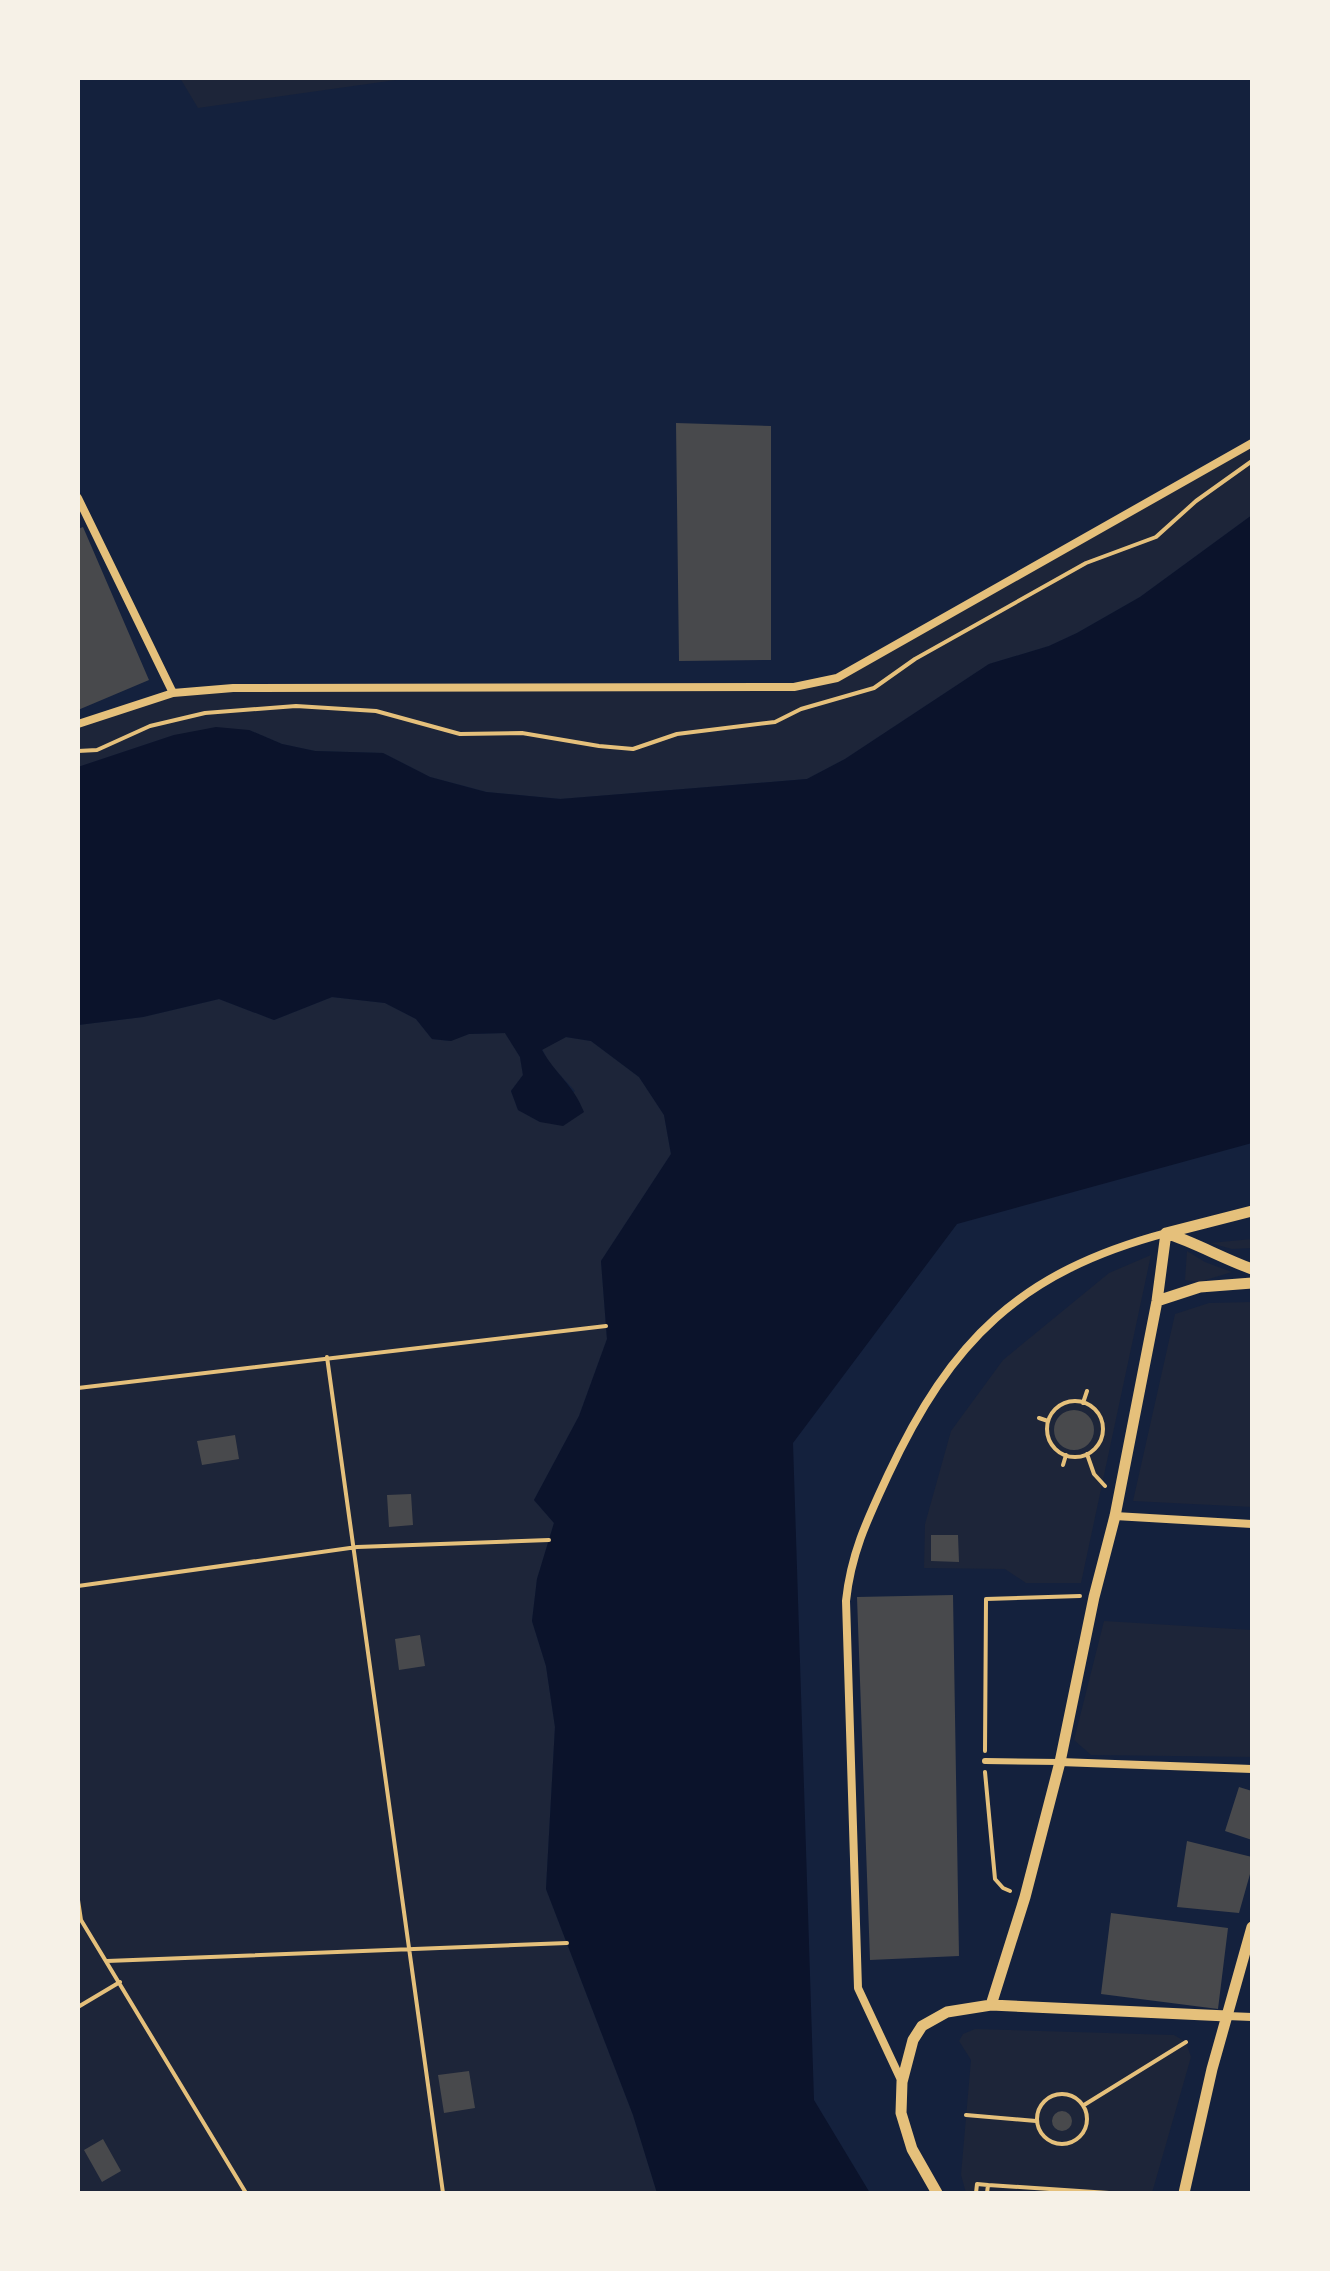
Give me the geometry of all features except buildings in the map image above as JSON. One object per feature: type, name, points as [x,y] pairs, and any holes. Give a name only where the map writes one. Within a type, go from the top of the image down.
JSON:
[{"type":"main road","points":[[1166,1233],[1252,1211]]},
{"type":"main road","points":[[1166,1233],[1200,1244],[1217,1255],[1252,1269]]},
{"type":"main road","points":[[991,2005],[1025,1897],[1060,1762],[1094,1597],[1118,1502],[1157,1301],[1166,1233]]},
{"type":"main road","points":[[1157,1301],[1200,1287],[1252,1283]]},
{"type":"main road","points":[[1184,2193],[1201,2114],[1252,1927]]},
{"type":"main road","points":[[937,2193],[912,2149],[901,2113],[902,2082],[913,2040],[922,2026],[947,2012],[991,2005],[1227,2016]]},
{"type":"street","points":[[78,724],[173,693],[233,688],[794,687],[837,678],[1252,443]]},
{"type":"street","points":[[78,498],[173,693]]},
{"type":"street","points":[[902,2082],[858,1988],[846,1601],[852,1557],[894,1462],[932,1393],[973,1339],[1004,1308],[1045,1281],[1093,1258],[1166,1233]]},
{"type":"street","points":[[1115,1516],[1252,1524]]},
{"type":"street","points":[[985,1761],[1252,1769]]},
{"type":"street","points":[[1227,2016],[1252,2017]]},
{"type":"path","points":[[78,1388],[606,1326]]},
{"type":"path","points":[[327,1357],[443,2193]]},
{"type":"path","points":[[1083,1403],[1087,1391]]},
{"type":"path","points":[[1067,1402],[1083,1403],[1100,1417],[1101,1439],[1087,1454],[1079,1457],[1066,1455],[1054,1448],[1049,1440],[1048,1421],[1059,1406],[1067,1402]]},
{"type":"path","points":[[1039,1418],[1048,1421]]},
{"type":"path","points":[[1101,1439],[1109,1441]]},
{"type":"path","points":[[1087,1454],[1094,1474],[1118,1502]]},
{"type":"path","points":[[1063,1465],[1066,1455]]},
{"type":"path","points":[[78,1586],[354,1548],[549,1540]]},
{"type":"path","points":[[1025,1897],[1003,1888],[995,1879],[991,1854],[985,1761],[986,1599],[1094,1597]]},
{"type":"path","points":[[78,1900],[81,1920],[246,2193]]},
{"type":"path","points":[[107,1961],[567,1943]]},
{"type":"path","points":[[78,2007],[120,1982]]},
{"type":"path","points":[[1084,2105],[1186,2042]]},
{"type":"path","points":[[1056,2094],[1071,2096],[1084,2105],[1088,2120],[1082,2135],[1069,2144],[1060,2144],[1044,2137],[1037,2121],[1041,2104],[1056,2094]]},
{"type":"path","points":[[966,2115],[1037,2121]]},
{"type":"path","points":[[976,2193],[977,2184],[1109,2193]]},
{"type":"path","points":[[987,2193],[988,2185]]},
{"type":"shaded area","points":[[180,78],[410,78],[198,108]]},
{"type":"shaded area","points":[[1252,443],[1252,515],[1140,597],[1049,646],[989,664],[845,759],[807,779],[561,799],[487,792],[430,777],[383,753],[315,751],[282,744],[249,730],[174,735],[78,767],[78,724],[173,693],[233,688],[794,687],[837,678]]},
{"type":"shaded area","points":[[1252,515],[1252,1143],[957,1224],[793,1443],[814,2100],[870,2193],[657,2193],[633,2115],[546,1889],[555,1727],[546,1666],[532,1621],[537,1579],[554,1523],[534,1500],[579,1416],[607,1339],[601,1261],[671,1154],[664,1115],[639,1077],[591,1041],[566,1037],[542,1050],[575,1094],[584,1112],[563,1126],[540,1122],[518,1110],[511,1091],[523,1075],[520,1057],[505,1033],[469,1034],[451,1041],[432,1039],[416,1019],[385,1003],[332,997],[274,1020],[219,999],[143,1017],[78,1025],[78,767],[174,735],[216,727],[249,730],[282,744],[315,751],[383,753],[430,777],[486,792],[560,799],[807,779],[845,759],[989,664],[1049,646],[1140,597]]},
{"type":"shaded area","points":[[332,997],[385,1003],[416,1019],[432,1039],[450,1041],[469,1034],[505,1033],[520,1057],[523,1075],[511,1091],[518,1110],[540,1122],[575,1091],[550,1064],[542,1049],[566,1037],[591,1041],[639,1077],[664,1115],[671,1154],[601,1261],[607,1339],[579,1416],[534,1500],[554,1523],[537,1579],[532,1621],[546,1666],[555,1727],[546,1889],[633,2115],[657,2193],[78,2193],[78,1025],[143,1017],[219,999],[274,1020]]},
{"type":"shaded area","points":[[1252,1239],[1252,1248],[1232,1249],[1210,1243]]},
{"type":"shaded area","points":[[1187,1251],[1232,1272],[1199,1282],[1185,1280]]},
{"type":"shaded area","points":[[1151,1255],[1081,1583],[1026,1583],[1005,1569],[924,1568],[925,1524],[951,1431],[1003,1360],[1109,1273]]},
{"type":"shaded area","points":[[1252,1302],[1252,1507],[1133,1501],[1175,1314],[1209,1303]]},
{"type":"shaded area","points":[[1104,1621],[1252,1630],[1252,1757],[1091,1755],[1074,1740]]},
{"type":"shaded area","points":[[975,2029],[1174,2035],[1186,2042],[1191,2057],[1152,2193],[966,2193],[961,2175],[971,2060],[959,2041],[963,2034]]}]
